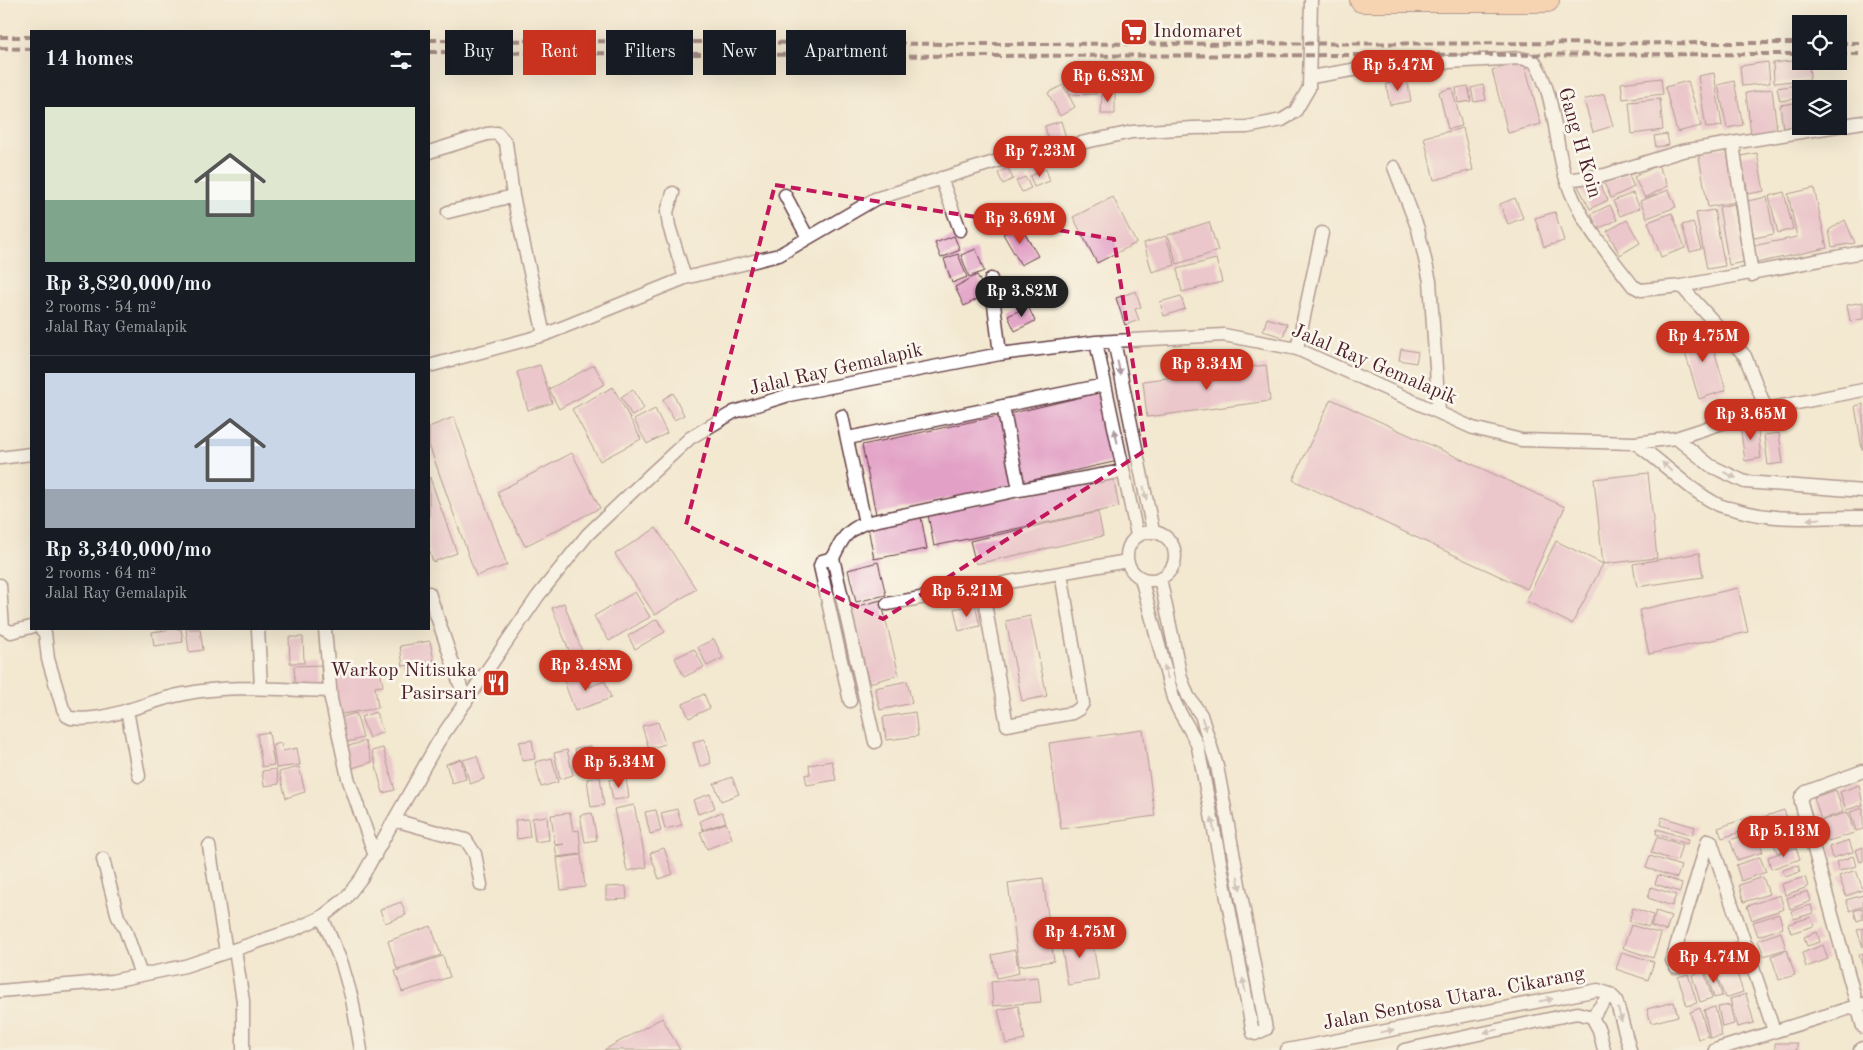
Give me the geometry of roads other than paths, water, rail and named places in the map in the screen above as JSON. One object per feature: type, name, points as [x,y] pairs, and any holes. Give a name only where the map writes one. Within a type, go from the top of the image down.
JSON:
[{"type":"highway","points":[[1362,0],[1547,0]]},
{"type":"street","points":[[430,366],[544,335],[685,278],[779,255],[875,198],[941,178],[1054,147],[1132,132],[1184,128],[1247,127],[1273,123],[1295,112],[1306,94],[1311,77],[1312,0]]},
{"type":"street","name":"Gang H Koin","points":[[1311,77],[1376,66],[1531,59],[1536,64],[1548,95],[1566,180],[1582,219],[1633,286],[1640,290],[1752,275],[1863,252]]},
{"type":"street","points":[[1566,180],[1605,175],[1682,151],[1863,122]]},
{"type":"street","points":[[430,152],[497,132],[506,143],[514,196],[544,335]]},
{"type":"street","points":[[1732,144],[1752,275]]},
{"type":"street","points":[[1394,167],[1418,229],[1430,282],[1438,412]]},
{"type":"street","points":[[941,178],[960,230]]},
{"type":"street","points":[[673,193],[667,212],[669,226],[685,278]]},
{"type":"street","points":[[785,195],[808,238]]},
{"type":"street","points":[[448,212],[514,196]]},
{"type":"street","points":[[1297,349],[1322,233]]},
{"type":"street","points":[[991,279],[1000,354]]},
{"type":"street","points":[[1681,286],[1745,356],[1766,409]]},
{"type":"street","name":"Jalal Ray Gemalapik","points":[[0,991],[112,982],[185,966],[293,930],[322,917],[345,899],[375,856],[438,742],[538,596],[588,534],[690,438],[734,412],[789,395],[1000,354],[1096,342],[1224,335],[1297,349],[1473,428],[1521,440],[1636,443],[1676,438],[1766,409],[1863,390]]},
{"type":"street","points":[[1114,341],[1153,532]]},
{"type":"street","points":[[1096,342],[1137,535]]},
{"type":"street","points":[[848,438],[1104,385]]},
{"type":"street","points":[[1003,406],[1019,490]]},
{"type":"street","points":[[842,416],[865,523]]},
{"type":"street","points":[[1676,438],[1711,466],[1745,482],[1863,491]]},
{"type":"street","points":[[1636,443],[1660,460],[1684,484],[1717,505],[1749,514],[1782,519],[1863,517]]},
{"type":"street","points":[[0,458],[30,454]]},
{"type":"street","points":[[875,742],[833,558],[841,542],[851,529],[865,523],[1019,490],[1124,471]]},
{"type":"street","points":[[1153,532],[1166,537],[1174,548],[1174,563],[1166,575],[1150,580],[1134,574],[1126,561],[1129,544],[1137,535],[1153,532]]},
{"type":"street","points":[[833,558],[822,561],[820,566],[850,701]]},
{"type":"street","points":[[887,604],[1126,561]]},
{"type":"street","points":[[982,587],[1005,723],[1007,725],[1016,724],[1072,713],[1079,709],[1083,703],[1061,573]]},
{"type":"street","points":[[1141,578],[1177,708],[1192,729],[1198,747],[1253,1033],[1263,1032],[1266,1029],[1218,766],[1202,715],[1192,701],[1181,678],[1160,578]]},
{"type":"street","points":[[0,585],[3,628],[11,632],[30,627]]},
{"type":"street","points":[[430,596],[466,702]]},
{"type":"street","points":[[42,630],[45,633],[48,659],[67,716],[77,719],[127,710],[184,694],[261,688],[330,691]]},
{"type":"street","points":[[258,630],[261,688]]},
{"type":"street","points":[[325,630],[330,691],[348,778],[375,856]]},
{"type":"street","points":[[1177,708],[1192,701]]},
{"type":"street","points":[[127,710],[138,776]]},
{"type":"street","points":[[1863,771],[1806,792],[1801,797],[1860,1005],[1863,1027]]},
{"type":"street","points":[[394,820],[466,840],[475,854],[481,885]]},
{"type":"street","points":[[1747,946],[1676,967],[1673,964],[1672,960],[1708,840],[1711,841],[1747,946],[1774,1031]]},
{"type":"street","points":[[209,846],[230,951],[243,1000],[243,1050]]},
{"type":"street","points":[[103,859],[118,917],[126,929],[141,975]]},
{"type":"street","points":[[322,917],[342,964],[352,999],[362,1050]]},
{"type":"street","points":[[1604,1050],[1599,1030],[1592,1017],[1604,992],[1616,1000],[1630,1050]]},
{"type":"street","name":"Jalan Sentosa Utara. Cikarang","points":[[1287,1050],[1604,992]]},
{"type":"street","points":[[1721,1049],[1860,1005]]},
{"type":"street","name":"Jalan Sentosa Utara. Cikarang","points":[[1404,1050],[1576,1013],[1592,1017]]},
{"type":"railway","points":[[0,37],[30,37]]},
{"type":"railway","points":[[430,40],[954,44],[1792,43]]},
{"type":"railway","points":[[1847,43],[1863,43]]},
{"type":"railway","points":[[0,48],[30,49]]},
{"type":"railway","points":[[430,52],[954,56],[1792,54]]},
{"type":"railway","points":[[1847,54],[1863,54]]},
{"type":"place","name":"Indomaret","points":[[1134,32]]},
{"type":"place","name":"Warkop Nitisuka Pasirsari","points":[[496,683]]}]
